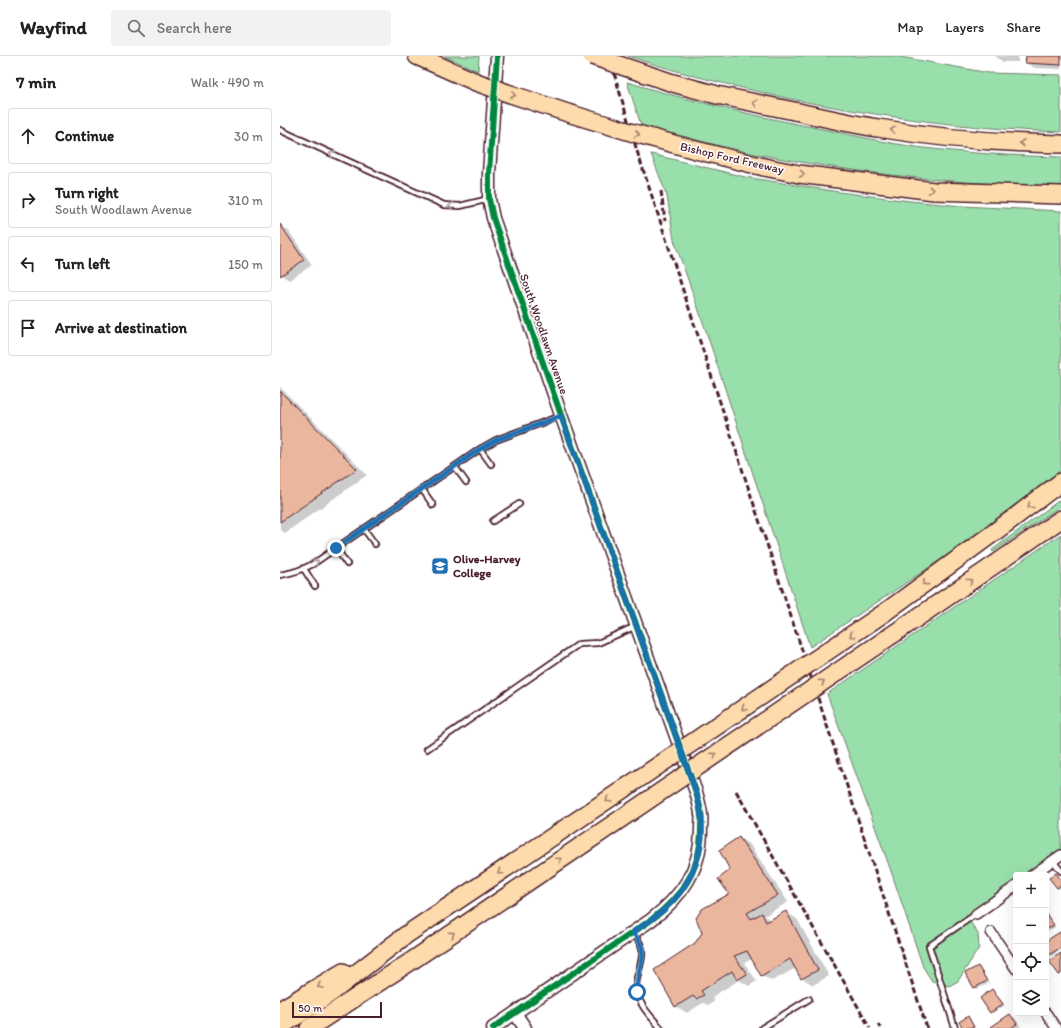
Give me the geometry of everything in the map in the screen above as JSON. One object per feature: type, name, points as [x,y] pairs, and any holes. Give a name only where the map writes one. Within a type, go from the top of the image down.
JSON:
[{"type":"highway","name":"Bishop Ford Freeway","points":[[417,56],[476,82],[615,128],[764,167],[799,174],[934,191],[1061,195]]},
{"type":"highway","points":[[592,56],[717,95],[876,128],[927,135],[1017,143],[1061,144]]},
{"type":"highway","points":[[280,1010],[402,938],[640,778],[884,613],[1061,482]]},
{"type":"highway","points":[[310,1028],[410,962],[1061,519]]},
{"type":"highway","points":[[280,1027],[332,992],[402,938]]},
{"type":"highway","points":[[328,1028],[410,962]]},
{"type":"street","name":"South Woodlawn Avenue","points":[[493,1028],[666,908],[683,889],[693,871],[699,856],[702,835],[702,815],[696,792],[561,416],[499,237],[489,199],[489,173],[497,56]]},
{"type":"street","points":[[1036,872],[1057,858]]},
{"type":"street","points":[[976,914],[1013,888]]},
{"type":"street","points":[[991,932],[1013,965]]},
{"type":"street","points":[[515,1013],[525,1028]]},
{"type":"street","points":[[1048,1016],[1056,1028]]},
{"type":"lane","points":[[280,130],[444,205],[460,206],[489,199]]},
{"type":"lane","points":[[280,575],[290,574],[304,569],[480,449],[496,440],[561,416]]},
{"type":"lane","points":[[480,449],[491,464]]},
{"type":"lane","points":[[455,466],[466,482]]},
{"type":"lane","points":[[422,489],[433,505]]},
{"type":"lane","points":[[493,522],[519,504]]},
{"type":"lane","points":[[364,529],[375,544]]},
{"type":"lane","points":[[336,548],[347,564]]},
{"type":"lane","points":[[304,569],[315,586]]},
{"type":"lane","points":[[427,749],[579,644],[598,643],[636,626]]},
{"type":"lane","points":[[1057,858],[1061,872]]},
{"type":"lane","points":[[954,1028],[929,946],[976,914]]},
{"type":"lane","points":[[633,932],[642,947],[636,985],[637,992],[646,1011],[661,1028]]},
{"type":"lane","points":[[762,1028],[809,999]]},
{"type":"green space","points":[[444,56],[479,56],[478,71]]},
{"type":"green space","points":[[628,56],[895,56],[989,73],[1061,75],[1061,132],[959,125],[892,117],[791,99],[709,80]]},
{"type":"green space","points":[[627,82],[727,109],[894,144],[970,153],[1061,157],[1061,186],[984,183],[908,177],[794,161],[727,148],[641,125]]},
{"type":"green space","points":[[651,154],[745,177],[839,192],[962,206],[1061,211],[1061,470],[952,552],[810,647],[704,325],[674,240],[667,196]]},
{"type":"green space","points":[[1061,499],[1061,506],[993,552],[992,550]]},
{"type":"green space","points":[[1061,534],[1061,850],[1028,872],[1013,872],[1013,883],[966,915],[978,934],[979,948],[958,981],[949,986],[932,981],[923,967],[891,871],[827,694]]},
{"type":"building","points":[[1026,56],[1061,56],[1061,65],[1025,63]]},
{"type":"building","points":[[280,224],[304,260],[280,276]]},
{"type":"building","points":[[280,391],[357,469],[280,522]]},
{"type":"building","points":[[739,837],[778,895],[747,913],[751,919],[762,913],[766,922],[786,911],[818,970],[801,979],[790,959],[761,976],[747,951],[734,956],[747,974],[737,980],[732,971],[701,991],[704,995],[696,999],[693,996],[675,1007],[654,970],[695,943],[702,933],[696,918],[702,909],[729,894],[718,879],[730,870],[719,850]]},
{"type":"building","points":[[1056,873],[1061,880],[1061,885],[1057,888],[1049,878]]},
{"type":"building","points":[[1049,918],[1054,925],[1049,928]]},
{"type":"building","points":[[1060,932],[1061,947],[1049,955],[1049,944],[1049,939]]},
{"type":"building","points":[[1061,953],[1061,974],[1059,975],[1049,961]]},
{"type":"building","points":[[978,966],[987,981],[974,988],[965,973]]},
{"type":"building","points":[[992,989],[1003,1004],[990,1013],[980,998]]},
{"type":"building","points":[[1010,1014],[1017,1024],[1011,1028],[991,1027]]},
{"type":"building","points":[[968,1016],[974,1027],[963,1028],[959,1022]]},
{"type":"railway","points":[[609,56],[637,151],[927,1028]]},
{"type":"railway","points":[[661,191],[665,221]]},
{"type":"railway","points":[[736,791],[870,1028]]},
{"type":"railway","points":[[878,1024],[880,1028]]},
{"type":"cycle path","points":[[493,1028],[651,920],[672,901],[688,881],[698,857],[701,819],[696,792],[561,415],[493,218],[489,199],[489,173],[497,56]]},
{"type":"place","name":"Olive-Harvey College","points":[[440,566]]},
{"type":"route","points":[[336,548],[480,449],[496,440],[561,416],[696,792],[702,815],[702,835],[699,856],[683,889],[666,908],[633,932],[642,947],[636,985],[637,992]]}]
